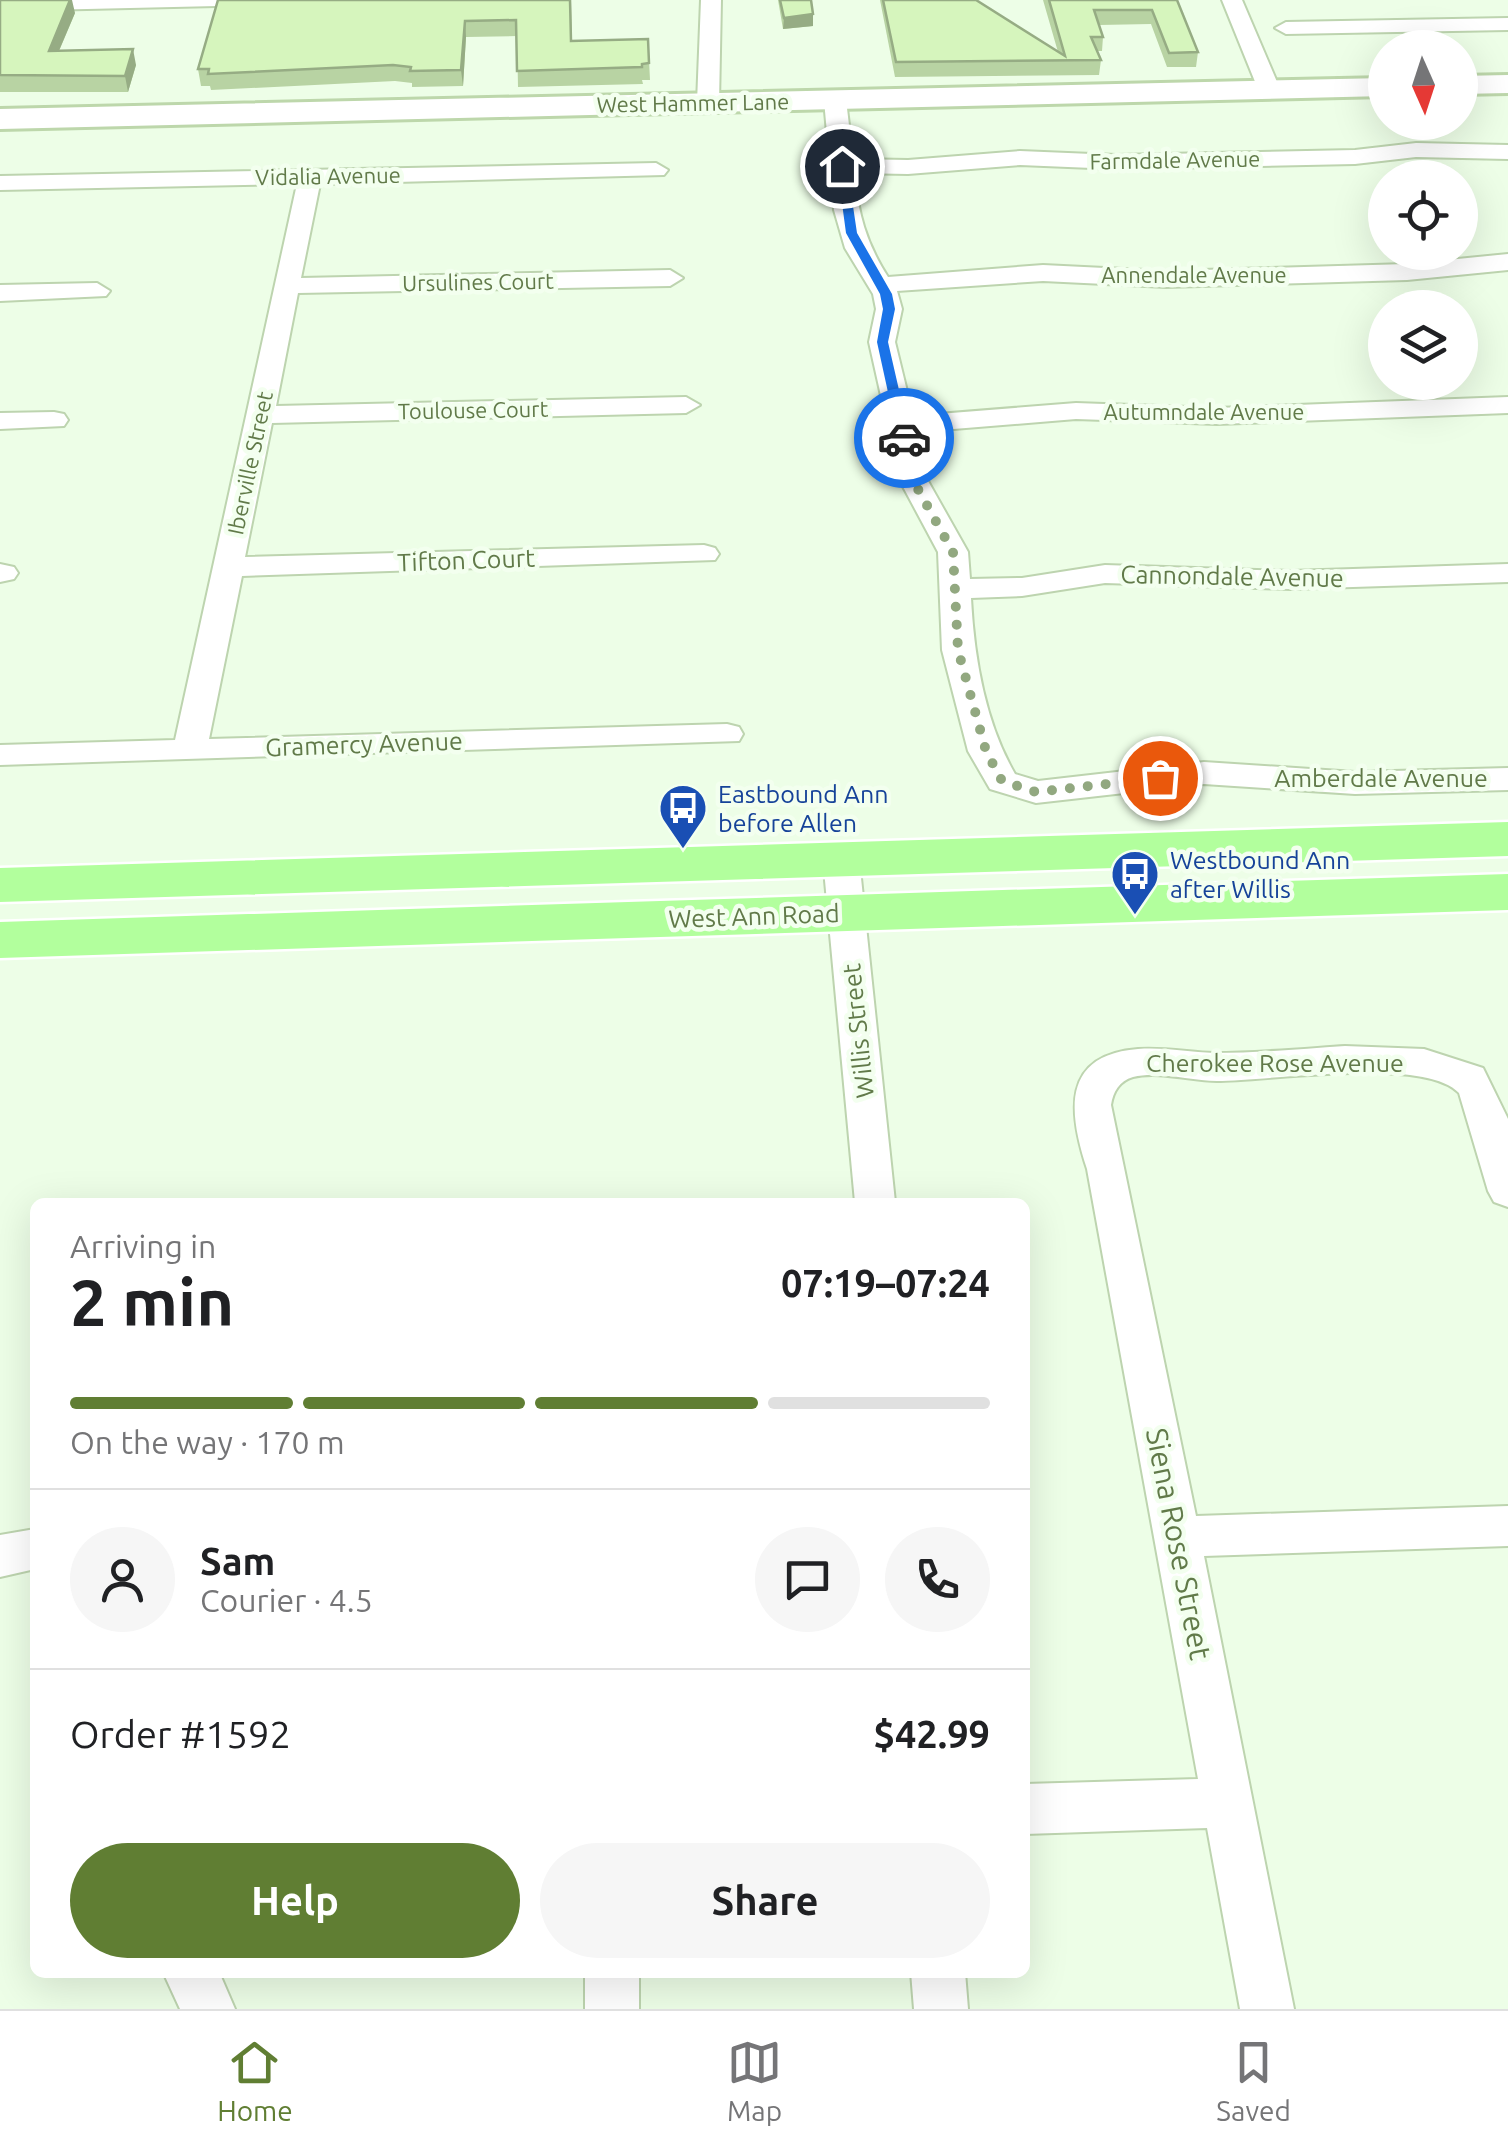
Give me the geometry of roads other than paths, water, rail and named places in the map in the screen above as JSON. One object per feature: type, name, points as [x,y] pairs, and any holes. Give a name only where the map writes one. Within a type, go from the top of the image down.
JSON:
[{"type":"main road","points":[[0,886],[1508,839]]},
{"type":"main road","points":[[162,934],[190,916],[228,904],[510,870]]},
{"type":"main road","name":"West Ann Road","points":[[0,940],[1508,892]]},
{"type":"street","points":[[0,4],[217,0]]},
{"type":"street","points":[[708,103],[710,0]]},
{"type":"street","points":[[1232,0],[1269,89]]},
{"type":"street","points":[[1370,0],[1389,26]]},
{"type":"street","points":[[1286,28],[1508,24]]},
{"type":"street","points":[[1478,85],[1508,84]]},
{"type":"street","name":"West Hammer Lane","points":[[0,120],[1368,87]]},
{"type":"street","points":[[834,100],[852,233],[881,285],[889,309],[882,342],[914,482],[953,552],[957,589]]},
{"type":"street","name":"Farmdale Avenue","points":[[842,166],[908,167],[1005,158],[1116,162],[1355,157],[1416,150],[1508,152]]},
{"type":"street","name":"Vidalia Avenue","points":[[0,183],[656,170]]},
{"type":"street","name":"Iberville Street","points":[[190,749],[310,177]]},
{"type":"street","name":"Annendale Avenue","points":[[881,285],[1043,274],[1166,278],[1407,272],[1508,262]]},
{"type":"street","name":"Ursulines Court","points":[[287,286],[670,278]]},
{"type":"street","points":[[0,293],[97,291]]},
{"type":"street","name":"Toulouse Court","points":[[260,415],[686,404]]},
{"type":"street","name":"Autumndale Avenue","points":[[901,425],[1104,410],[1217,416],[1508,405]]},
{"type":"street","points":[[0,421],[54,420]]},
{"type":"street","name":"Tifton Court","points":[[228,567],[704,554]]},
{"type":"street","name":"Cannondale Avenue","points":[[957,589],[1120,574],[1291,580],[1508,573]]},
{"type":"street","name":"Amberdale Avenue","points":[[957,589],[958,650],[986,751],[1002,781],[1016,789],[1061,792],[1204,773],[1355,783],[1508,778]]},
{"type":"street","name":"Gramercy Avenue","points":[[0,755],[727,734]]},
{"type":"street","name":"Willis Street","points":[[841,860],[876,1198]]},
{"type":"street","name":"Cherokee Rose Avenue","points":[[1100,1082],[1111,1069],[1138,1063],[1194,1066],[1397,1060],[1455,1070],[1473,1080],[1484,1097],[1492,1142],[1508,1191]]},
{"type":"street","name":"Siena Rose Street","points":[[1100,1082],[1091,1095],[1090,1114],[1107,1169],[1267,2009]]},
{"type":"street","points":[[1176,1537],[1508,1526]]},
{"type":"street","points":[[0,1556],[30,1551]]},
{"type":"street","points":[[1030,1809],[1227,1803]]},
{"type":"street","points":[[193,1978],[208,2009]]},
{"type":"street","points":[[612,1978],[612,2009]]},
{"type":"street","points":[[938,1978],[941,2009]]},
{"type":"place","name":"Eastbound Ann before Allen","points":[[683,850]]},
{"type":"place","name":"Westbound Ann after Willis","points":[[1135,916]]}]
